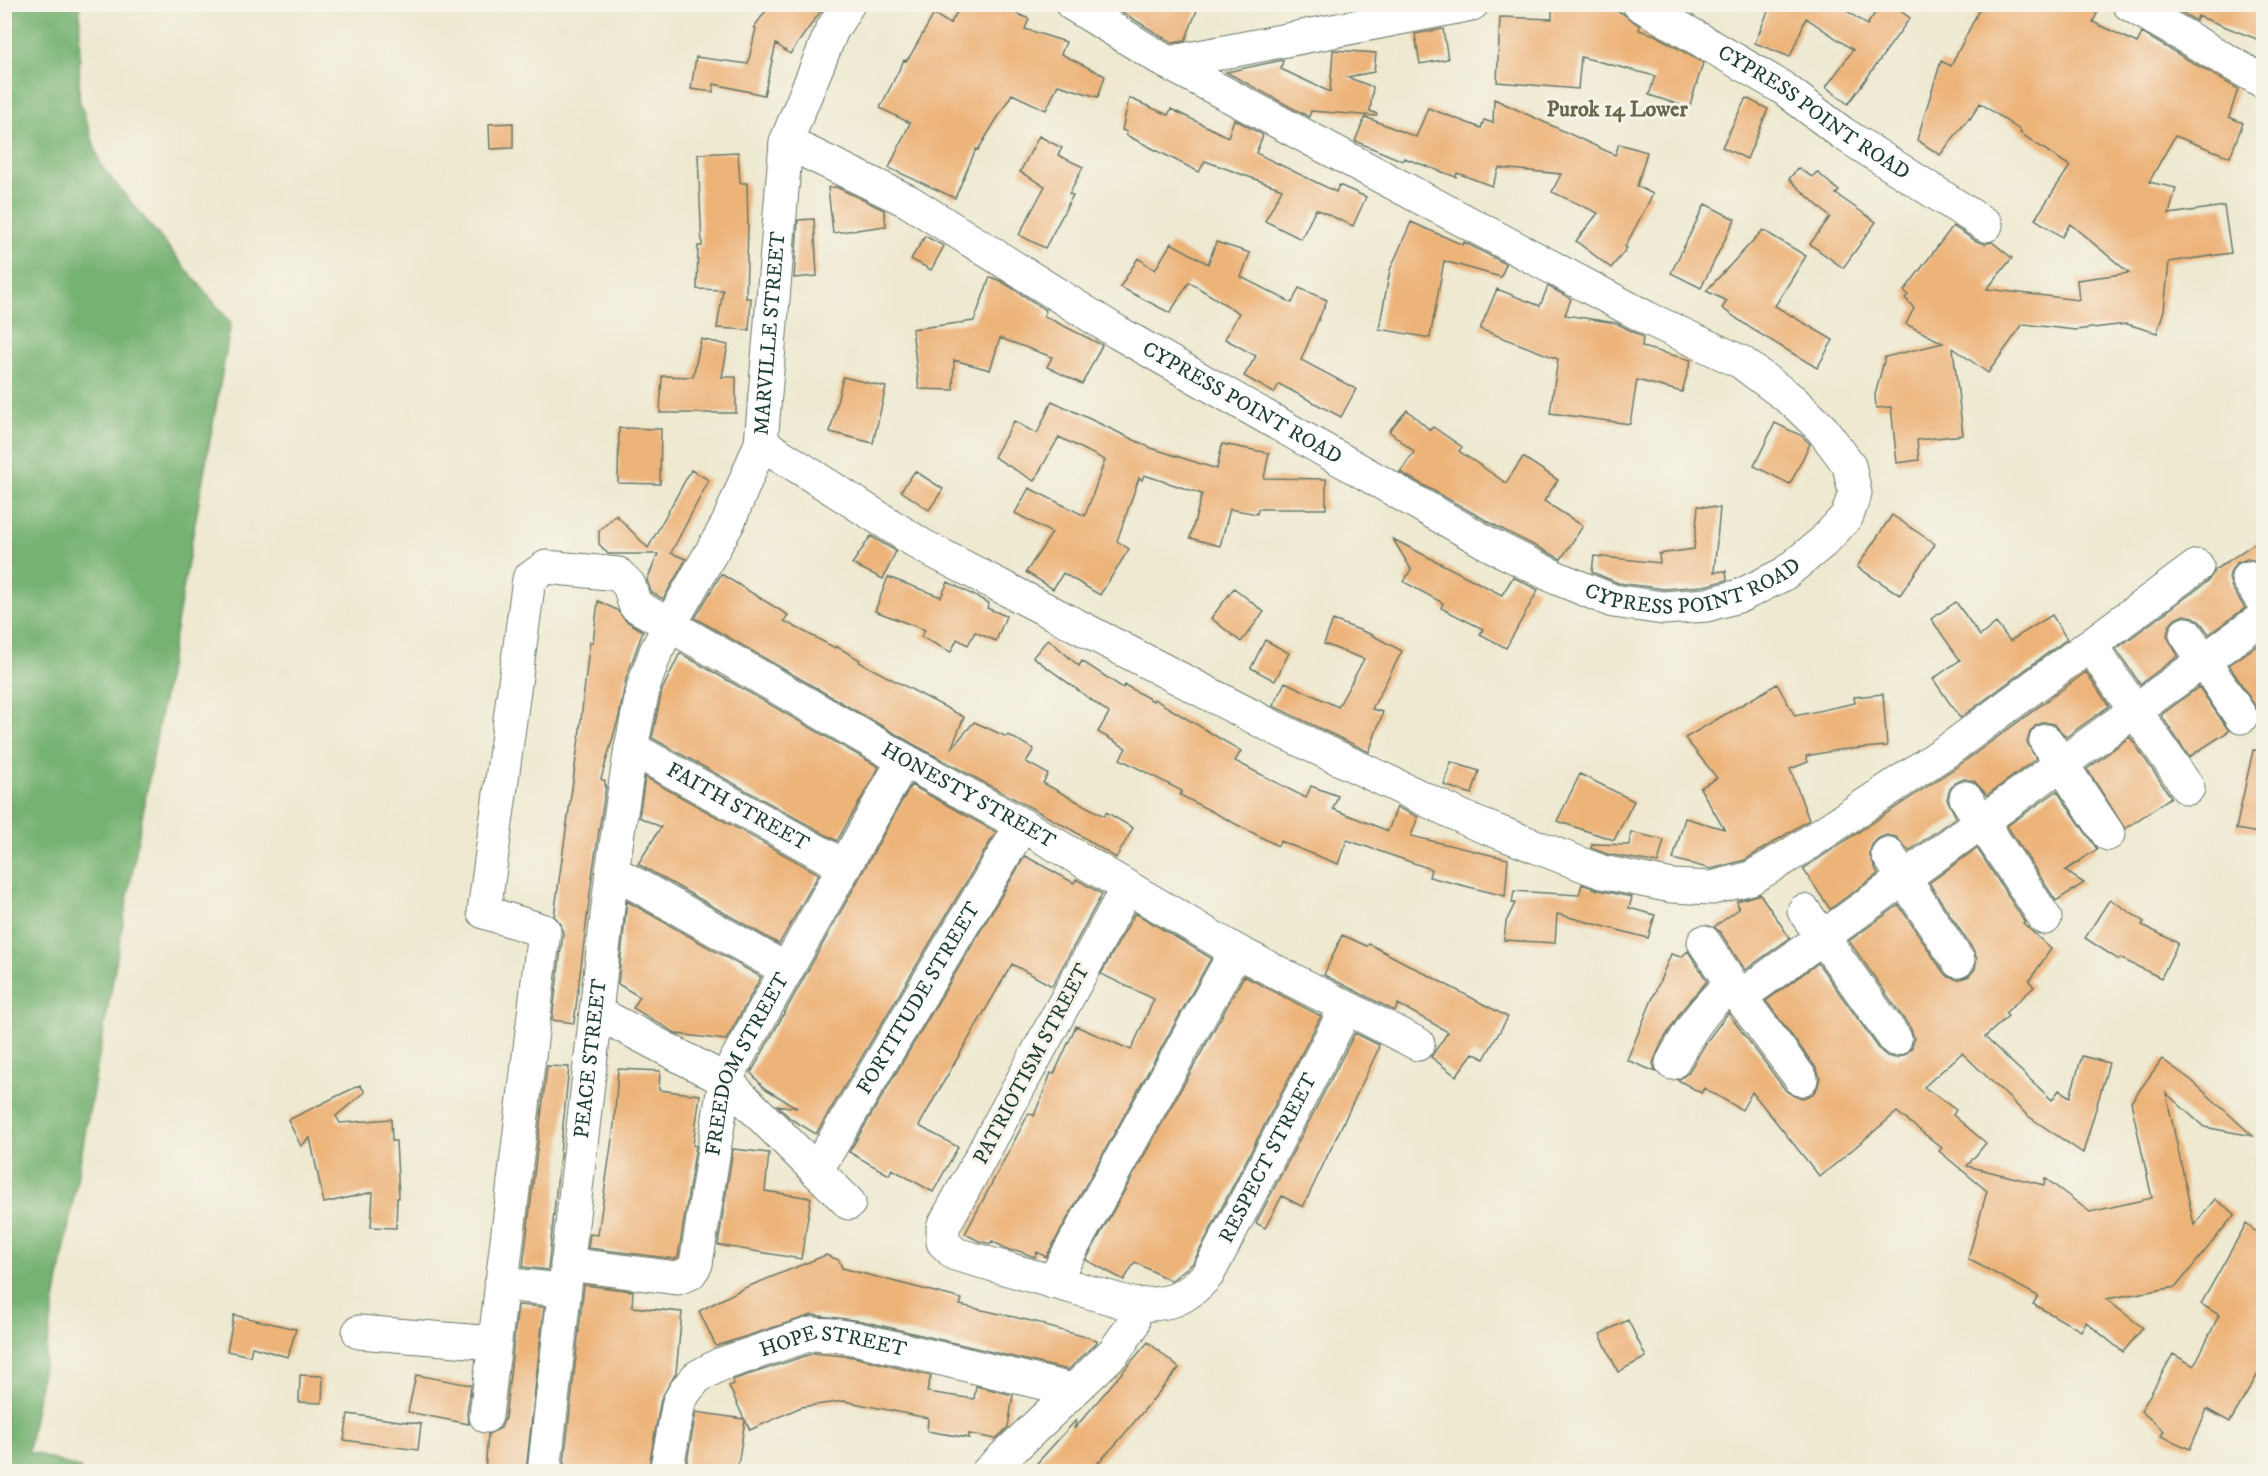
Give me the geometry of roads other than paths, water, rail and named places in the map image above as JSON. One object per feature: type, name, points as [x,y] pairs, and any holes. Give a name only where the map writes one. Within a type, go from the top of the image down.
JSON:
[{"type":"street","name":"MARVILLE STREET","points":[[663,638],[728,524],[761,443],[786,142],[832,30],[848,4]]},
{"type":"street","points":[[1072,4],[1168,63],[1472,4]]},
{"type":"street","name":"CYPRESS POINT ROAD","points":[[1639,4],[1783,88],[1842,133],[1986,225]]},
{"type":"street","points":[[2129,4],[2264,82]]},
{"type":"street","name":"CYPRESS POINT ROAD","points":[[786,142],[908,201],[1117,332],[1489,544],[1557,578],[1613,601],[1663,608],[1707,605],[1742,596],[1784,574],[1823,542],[1847,516],[1855,493],[1849,465],[1822,429],[1793,400],[1741,362],[1647,318],[1168,63]]},
{"type":"street","points":[[761,443],[922,546],[1306,742],[1475,823],[1540,849],[1602,872],[1672,886],[1712,888],[1751,878],[1790,855],[1948,750],[2197,566]]},
{"type":"street","name":"HONESTY STREET","points":[[501,1284],[544,931],[484,912],[529,579],[546,567],[618,574],[629,585],[635,605],[663,638],[904,760],[1022,825],[1236,951],[1418,1044]]},
{"type":"street","points":[[1672,1063],[1696,1021],[1712,1001],[1735,990],[1813,923],[2053,752],[2136,710],[2264,617]]},
{"type":"street","points":[[2186,634],[2241,717]]},
{"type":"street","name":"PEACE STREET","points":[[544,1472],[612,871],[631,748],[644,685],[663,638]]},
{"type":"street","points":[[2091,646],[2188,788]]},
{"type":"street","name":"FAITH STREET","points":[[631,748],[844,866]]},
{"type":"street","points":[[2053,752],[2108,834]]},
{"type":"street","name":"FREEDOM STREET","points":[[565,1277],[677,1278],[690,1273],[696,1264],[725,1080],[904,760]]},
{"type":"street","points":[[1974,809],[2045,918]]},
{"type":"street","name":"FORTITUDE STREET","points":[[816,1171],[1022,825]]},
{"type":"street","points":[[1895,866],[1958,961]]},
{"type":"street","points":[[612,871],[787,970]]},
{"type":"street","name":"PATRIOTISM STREET","points":[[1053,1282],[955,1254],[943,1242],[943,1227],[1127,888]]},
{"type":"street","points":[[1813,923],[1895,1039]]},
{"type":"street","points":[[1704,942],[1735,990],[1801,1079]]},
{"type":"street","points":[[988,1472],[1072,1390],[1127,1328],[1053,1282],[1236,951]]},
{"type":"street","name":"RESPECT STREET","points":[[1127,1328],[1163,1304],[1193,1291],[1208,1274],[1346,1009]]},
{"type":"street","points":[[596,1012],[725,1080],[849,1203]]},
{"type":"street","points":[[486,1416],[501,1284],[565,1277]]},
{"type":"street","points":[[359,1332],[494,1343]]},
{"type":"street","name":"HOPE STREET","points":[[666,1472],[679,1402],[697,1377],[719,1365],[811,1334],[858,1339],[1072,1390]]},
{"type":"district","name":"Purok 14 Lower","points":[[1617,109]]}]
